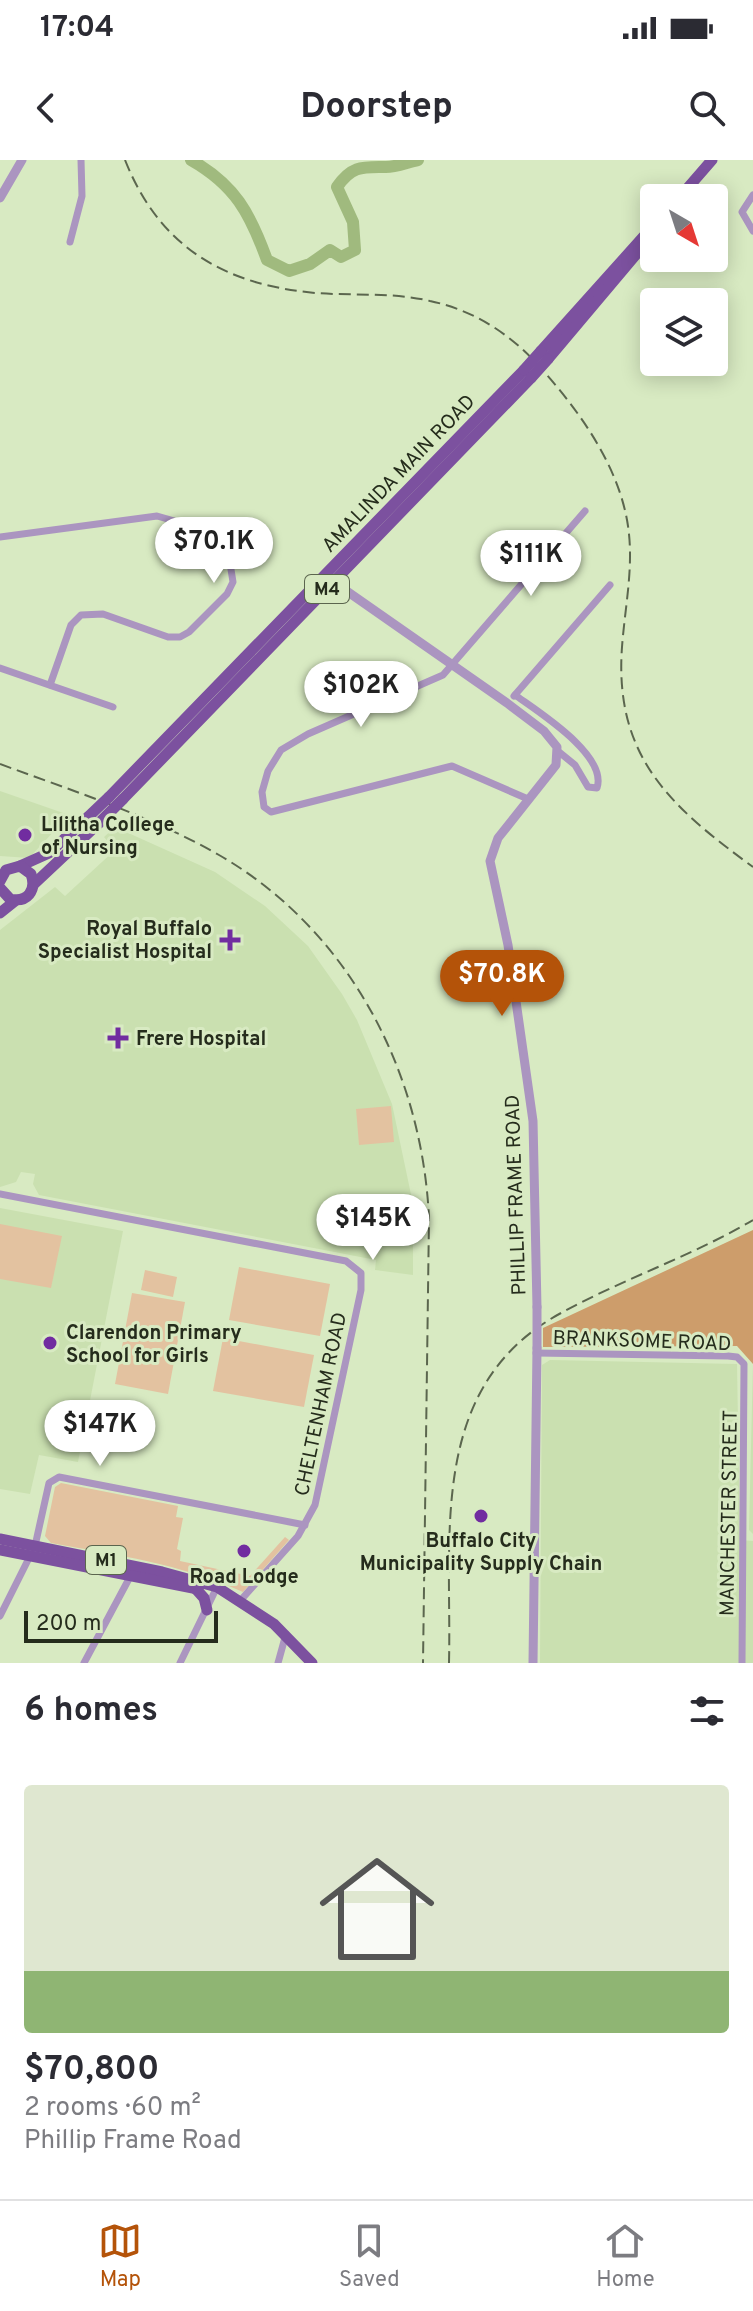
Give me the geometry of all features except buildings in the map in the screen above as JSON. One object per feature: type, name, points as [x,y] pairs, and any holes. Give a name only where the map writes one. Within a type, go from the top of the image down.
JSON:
[{"type":"main road","points":[[691,184],[712,160]]},
{"type":"main road","name":"AMALINDA MAIN ROAD","points":[[544,355],[640,242]]},
{"type":"main road","name":"AMALINDA MAIN ROAD","points":[[0,913],[30,894],[34,884],[94,820],[109,797],[329,578],[527,374],[640,248]]},
{"type":"main road","name":"AMALINDA MAIN ROAD","points":[[0,881],[10,865],[49,853],[123,799],[329,578]]},
{"type":"main road","points":[[10,865],[28,871],[34,884]]},
{"type":"main road","points":[[0,888],[5,896],[15,901]]},
{"type":"main road","name":"M1","points":[[0,1539],[33,1551]]},
{"type":"main road","name":"M1","points":[[0,1550],[33,1551],[133,1570],[218,1591],[240,1601],[286,1634],[312,1663]]},
{"type":"main road","name":"M1","points":[[133,1570],[195,1588],[218,1591]]},
{"type":"main road","points":[[195,1588],[204,1598],[207,1610]]},
{"type":"street","points":[[0,198],[4,184],[22,160]]},
{"type":"street","points":[[70,242],[82,196],[81,160]]},
{"type":"street","points":[[753,195],[742,212],[753,231]]},
{"type":"street","points":[[528,799],[452,766],[271,812],[264,807],[262,792],[268,771],[281,750],[308,734],[438,679],[585,511]]},
{"type":"street","points":[[0,537],[164,517],[212,534],[232,563],[234,576],[227,594],[180,637],[103,614],[81,615],[71,625],[50,685]]},
{"type":"street","points":[[329,578],[507,703],[549,736],[580,771],[588,787],[597,788],[597,774],[577,743],[515,695]]},
{"type":"street","points":[[507,703],[610,585]]},
{"type":"street","points":[[0,668],[113,707]]},
{"type":"street","points":[[562,754],[577,743]]},
{"type":"street","name":"PHILLIP FRAME ROAD","points":[[533,1663],[537,1307],[533,1121],[508,945],[490,874],[490,861],[498,838],[562,754]]},
{"type":"street","name":"CHELTENHAM ROAD","points":[[0,1194],[346,1261],[358,1267],[362,1279],[361,1290],[320,1491],[305,1525],[240,1601]]},
{"type":"street","name":"BRANKSOME ROAD","points":[[536,1351],[728,1356],[737,1357],[744,1364]]},
{"type":"street","name":"MANCHESTER STREET","points":[[742,1663],[744,1364]]},
{"type":"street","points":[[0,1616],[33,1551],[46,1490],[49,1483],[59,1477],[305,1525]]},
{"type":"street","points":[[84,1663],[133,1570]]},
{"type":"street","points":[[180,1663],[218,1591]]},
{"type":"street","points":[[278,1663],[286,1634]]},
{"type":"shaded area","name":"Lilitha College of Nursing","points":[[0,791],[69,815],[29,858],[0,856]]},
{"type":"shaded area","name":"Frere Hospital","points":[[115,827],[215,872],[265,906],[308,946],[342,994],[357,1020],[392,1104],[413,1204],[413,1275],[375,1270],[376,1260],[39,1195],[33,1184],[35,1174],[21,1172],[16,1182],[0,1187],[0,930],[55,887],[65,896],[115,850],[104,837]]},
{"type":"shaded area","points":[[391,1106],[394,1142],[359,1145],[356,1109]]},
{"type":"shaded area","name":"Clarendon Primary School for Girls","points":[[0,1208],[123,1231],[78,1462],[39,1455],[30,1494],[0,1489]]},
{"type":"shaded area","points":[[0,1224],[62,1236],[51,1288],[0,1279]]},
{"type":"shaded area","points":[[753,1230],[753,1364],[737,1346],[543,1347],[543,1328]]},
{"type":"shaded area","points":[[239,1267],[330,1284],[320,1336],[229,1320]]},
{"type":"shaded area","points":[[145,1270],[177,1277],[173,1297],[141,1290]]},
{"type":"shaded area","points":[[132,1293],[185,1302],[168,1394],[115,1384]]},
{"type":"shaded area","points":[[223,1338],[314,1355],[304,1407],[213,1391]]},
{"type":"shaded area","points":[[550,1360],[737,1364],[740,1540],[753,1541],[753,1663],[540,1663],[542,1365]]},
{"type":"shaded area","points":[[753,1364],[753,1534],[749,1530]]},
{"type":"shaded area","points":[[61,1483],[178,1506],[176,1517],[183,1518],[177,1549],[181,1551],[180,1561],[250,1576],[285,1537],[289,1540],[243,1592],[172,1567],[51,1543],[45,1536],[55,1487]]},
{"type":"waterway","points":[[191,160],[230,190],[247,214],[267,260],[289,271],[310,264],[330,250],[341,257],[355,250],[353,222],[337,187],[348,175],[364,168],[390,167],[418,160]]},
{"type":"railway","points":[[125,160],[157,217],[177,239],[225,271],[283,289],[402,296],[446,305],[489,324],[538,365],[568,400],[595,439],[616,481],[623,503],[630,556],[622,686],[638,749],[673,800],[753,867]]},
{"type":"railway","points":[[0,764],[166,828],[219,855],[265,886],[306,923],[341,964],[370,1010],[394,1058],[412,1110],[423,1163],[429,1218],[423,1663]]},
{"type":"railway","points":[[449,1663],[450,1515],[456,1467],[467,1422],[487,1380],[518,1344],[561,1313],[753,1220]]},
{"type":"place","name":"Lilitha College of Nursing","points":[[25,835]]},
{"type":"place","name":"Royal Buffalo Specialist Hospital","points":[[230,940]]},
{"type":"place","name":"Frere Hospital","points":[[118,1038]]},
{"type":"place","name":"Clarendon Primary School for Girls","points":[[50,1343]]},
{"type":"place","name":"Buffalo City Municipality Supply Chain","points":[[481,1516]]},
{"type":"place","name":"Road Lodge","points":[[244,1551]]}]
